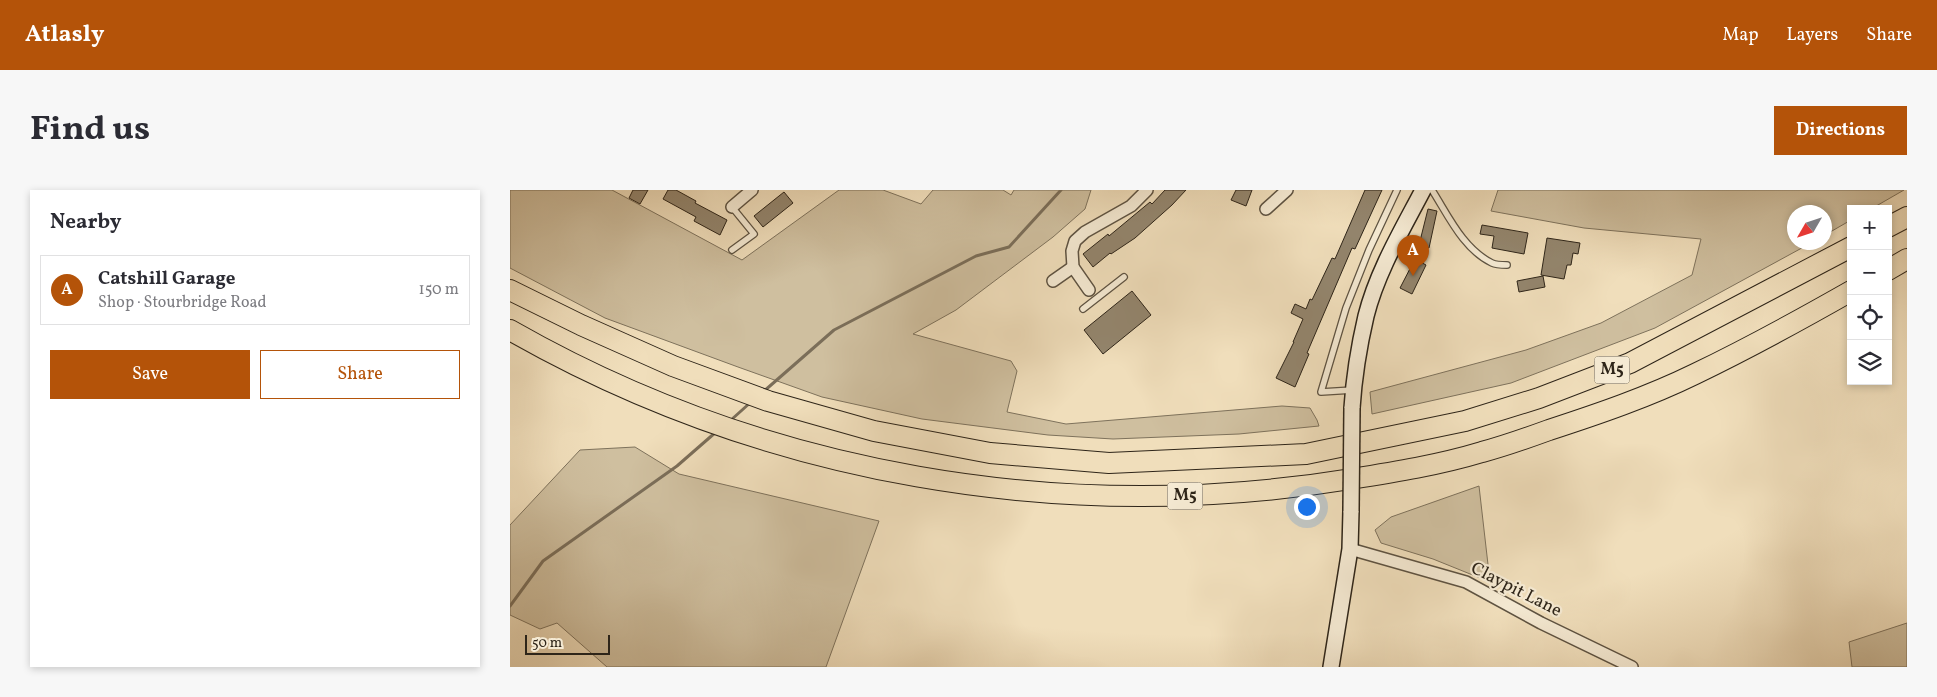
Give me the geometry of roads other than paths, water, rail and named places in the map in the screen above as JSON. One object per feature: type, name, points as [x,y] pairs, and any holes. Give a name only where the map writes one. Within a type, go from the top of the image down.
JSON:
[{"type":"highway","points":[[1892,225],[1907,217]]},
{"type":"highway","name":"M5","points":[[510,290],[581,325],[673,366],[778,404],[874,431],[990,453],[1109,463],[1306,454],[1465,422],[1539,398],[1630,363],[1847,249]]},
{"type":"highway","points":[[1892,268],[1907,259]]},
{"type":"highway","name":"M5","points":[[510,330],[598,376],[679,410],[763,440],[846,463],[946,482],[1038,493],[1147,496],[1220,495],[1313,485],[1406,470],[1483,452],[1600,413],[1693,375],[1847,293]]},
{"type":"main road","points":[[1331,667],[1350,549],[1353,390],[1366,315],[1382,272],[1423,190]]},
{"type":"street","points":[[732,207],[752,190]]},
{"type":"street","points":[[1093,294],[1073,267],[1072,251],[1075,241],[1085,232],[1131,206],[1147,190]]},
{"type":"street","points":[[1266,209],[1284,191]]},
{"type":"street","points":[[1053,280],[1073,267]]},
{"type":"street","name":"Claypit Lane","points":[[1350,549],[1466,582],[1541,623],[1632,667]]},
{"type":"lane","points":[[1353,390],[1321,392],[1346,308],[1369,250],[1397,190]]},
{"type":"lane","points":[[1432,190],[1446,215],[1481,256],[1493,264],[1507,265]]},
{"type":"lane","points":[[732,207],[754,234],[732,250]]},
{"type":"lane","points":[[1083,309],[1093,294],[1124,277]]},
{"type":"waterway","points":[[763,392],[834,330],[976,256],[1009,247],[1061,190]]},
{"type":"waterway","points":[[731,420],[751,402]]},
{"type":"waterway","points":[[510,606],[543,561],[677,466],[716,432]]},
{"type":"place","name":"Catshill Garage","points":[[1413,276]]}]
